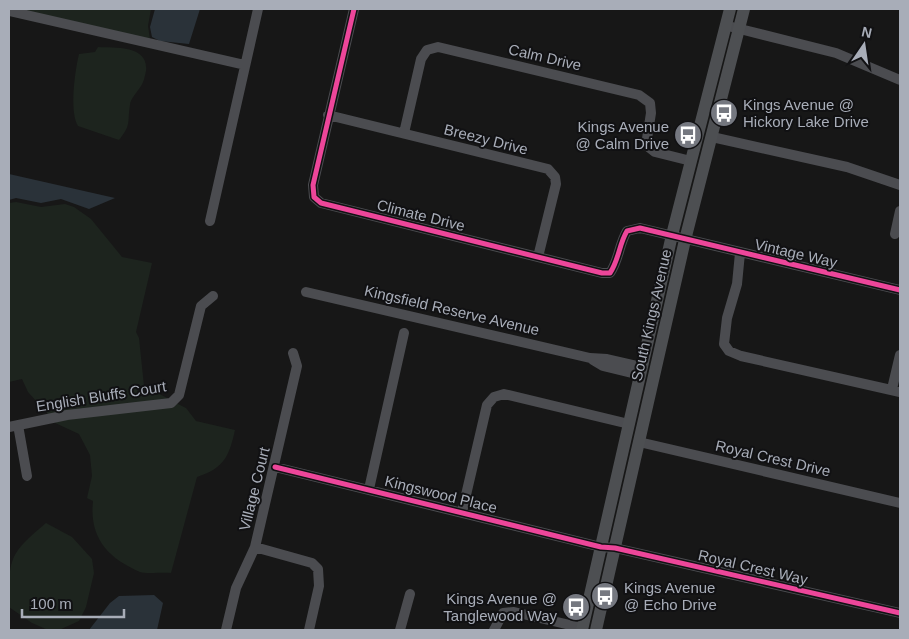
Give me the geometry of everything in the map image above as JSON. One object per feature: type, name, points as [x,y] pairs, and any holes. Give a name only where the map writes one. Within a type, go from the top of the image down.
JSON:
[{"type":"main road","name":"South Kings Avenue","points":[[582,629],[672,235],[730,9]]},
{"type":"main road","name":"South Kings Avenue","points":[[596,630],[685,240],[744,9]]},
{"type":"street","points":[[210,220],[258,9]]},
{"type":"street","name":"Climate Drive","points":[[354,9],[313,185],[312,191],[317,201],[602,273],[610,273],[614,267],[622,240],[627,231],[640,228],[685,240]]},
{"type":"street","points":[[9,11],[245,65]]},
{"type":"street","points":[[725,26],[836,53],[900,80]]},
{"type":"street","name":"Calm Drive","points":[[404,133],[421,59],[427,50],[438,47],[639,95],[650,104],[651,113],[646,145],[655,152],[691,161]]},
{"type":"street","name":"Breezy Drive","points":[[328,115],[548,169],[555,177],[556,184],[538,256]]},
{"type":"street","points":[[712,137],[847,167],[900,185]]},
{"type":"street","points":[[895,234],[900,211]]},
{"type":"street","name":"Vintage Way","points":[[685,240],[900,290]]},
{"type":"street","name":"Vintage Way","points":[[740,253],[737,284],[724,335],[724,344],[729,351],[741,356],[896,390],[900,355]]},
{"type":"street","name":"Kingsfield Reserve Avenue","points":[[306,292],[590,358],[607,359],[641,371]]},
{"type":"street","name":"English Bluffs Court","points":[[13,426],[67,415],[171,403],[179,395],[201,306],[213,296]]},
{"type":"street","points":[[368,489],[404,334]]},
{"type":"street","name":"Village Court","points":[[226,630],[236,588],[255,547],[276,467],[298,366],[293,353]]},
{"type":"street","points":[[462,512],[487,405],[498,394],[629,424]]},
{"type":"street","points":[[13,426],[27,476]]},
{"type":"street","name":"Royal Crest Drive","points":[[639,442],[900,503]]},
{"type":"street","name":"Kingswood Place","points":[[276,467],[601,547]]},
{"type":"street","points":[[255,547],[312,563],[318,569],[318,586],[309,630]]},
{"type":"street","name":"Royal Crest Way","points":[[601,547],[615,548],[900,613]]},
{"type":"street","points":[[400,630],[410,594]]},
{"type":"street","points":[[494,630],[503,613],[514,612],[582,629]]},
{"type":"shaded area","points":[[16,9],[151,9],[148,26],[150,39]]},
{"type":"shaded area","points":[[155,9],[200,9],[189,44],[160,41],[152,37],[150,27]]},
{"type":"shaded area","points":[[98,47],[121,48],[137,52],[142,56],[145,63],[144,81],[131,100],[128,123],[119,140],[78,126],[75,119],[73,101],[79,54],[95,52]]},
{"type":"shaded area","points":[[9,174],[115,198],[89,209],[61,199],[41,203],[16,198],[9,200]]},
{"type":"shaded area","points":[[16,202],[41,207],[65,204],[74,207],[91,219],[122,257],[152,263],[136,332],[139,338],[144,386],[169,399],[49,415],[28,392],[22,379],[9,382],[9,203]]},
{"type":"shaded area","points":[[176,403],[186,408],[196,421],[235,430],[224,460],[213,470],[197,477],[171,573],[143,573],[118,560],[97,536],[94,525],[93,501],[87,498],[92,476],[90,455],[79,434],[53,422]]},
{"type":"shaded area","points":[[46,523],[72,537],[92,559],[94,573],[86,607],[79,621],[59,630],[48,630],[32,623],[9,607],[9,578],[13,559],[24,543]]},
{"type":"shaded area","points":[[154,595],[163,603],[157,630],[89,630],[110,603],[119,596]]},
{"type":"cycle path","points":[[354,9],[313,185],[314,197],[321,203],[602,273],[610,273],[613,268],[627,231],[640,228],[900,290]]},
{"type":"cycle path","points":[[275,467],[601,547],[615,548],[900,613]]},
{"type":"place","name":"Kings Avenue @ Hickory Lake Drive","points":[[724,113]]},
{"type":"place","name":"Kings Avenue @ Calm Drive","points":[[688,135]]},
{"type":"place","name":"Kings Avenue @ Echo Drive","points":[[605,596]]},
{"type":"place","name":"Kings Avenue @ Tanglewood Way","points":[[576,607]]}]
